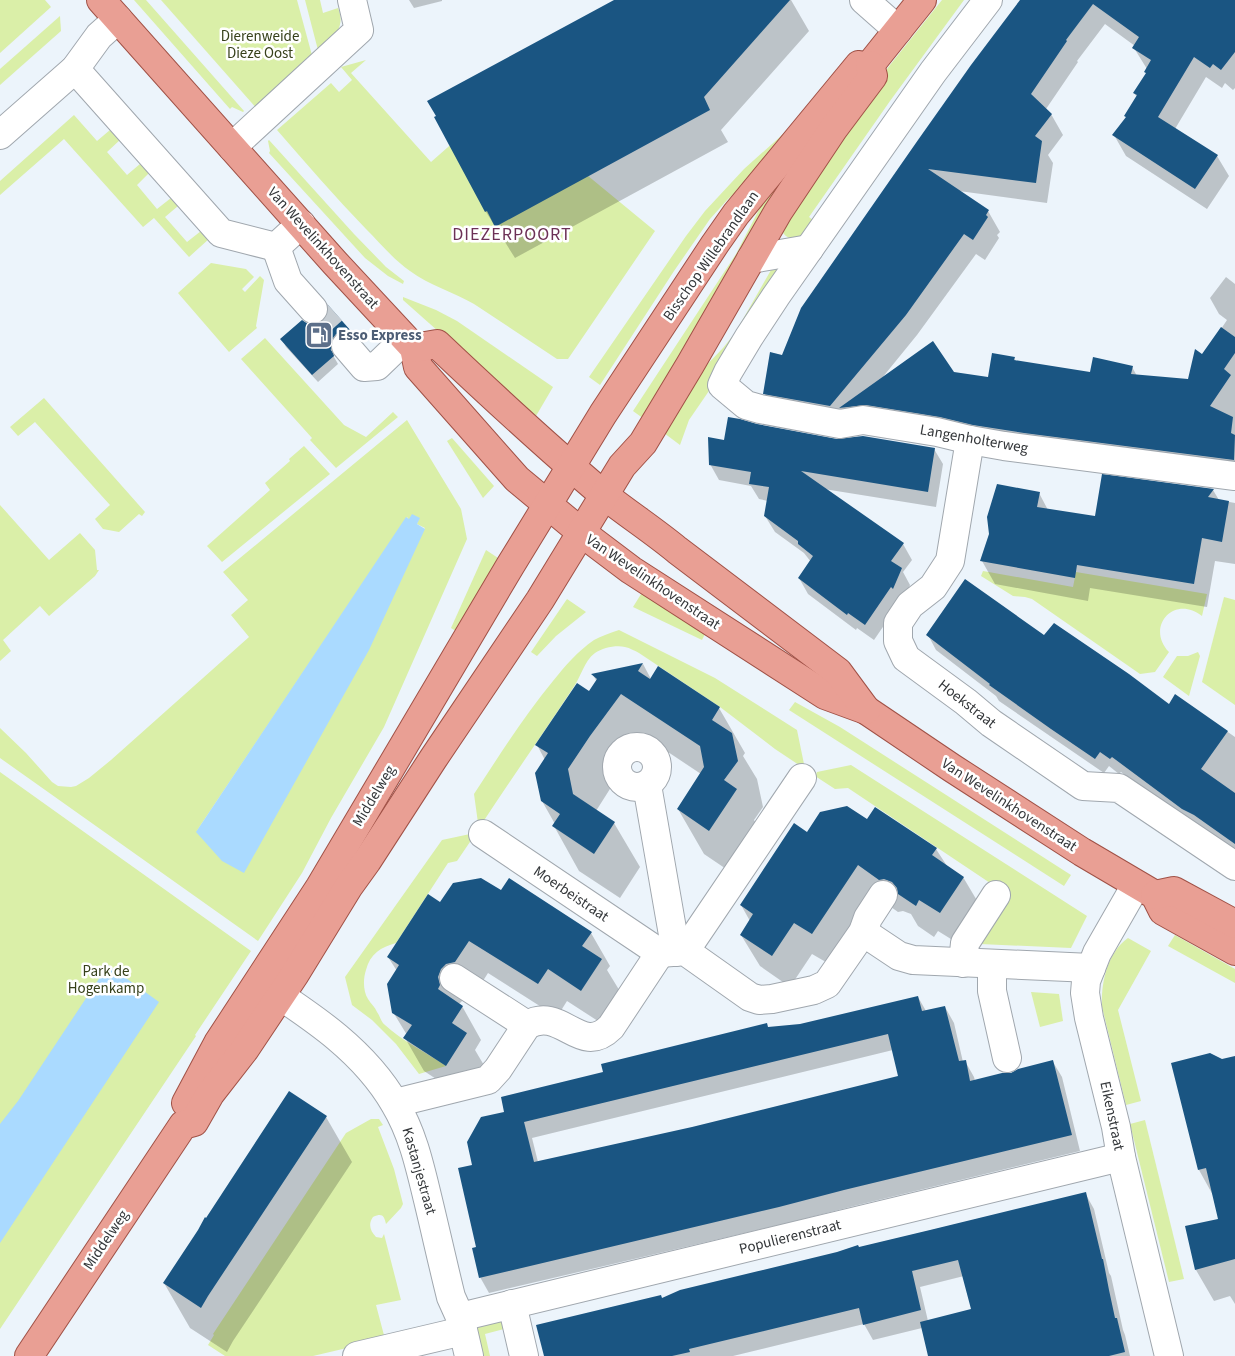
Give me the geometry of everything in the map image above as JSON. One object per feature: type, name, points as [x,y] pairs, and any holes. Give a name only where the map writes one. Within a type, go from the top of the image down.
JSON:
[{"type":"main road","name":"Bisschop Willebrandlaan","points":[[870,65],[922,0]]},
{"type":"main road","name":"Van Wevelinkhovenstraat","points":[[109,10],[410,344],[418,367],[508,471],[547,505],[631,570],[825,695],[866,710],[1058,837],[1145,890],[1163,911],[1235,951]]},
{"type":"main road","name":"Bisschop Willebrandlaan","points":[[571,466],[603,414],[736,214],[859,65],[870,65]]},
{"type":"main road","name":"Bisschop Willebrandlaan","points":[[605,495],[622,466],[643,443],[655,425],[778,212],[834,128],[873,76],[870,65]]},
{"type":"main road","name":"Van Wevelinkhovenstraat","points":[[410,344],[437,344],[547,446],[605,495],[838,672],[866,710]]},
{"type":"main road","name":"Middelweg","points":[[183,1125],[180,1114],[218,1043],[320,887],[571,466]]},
{"type":"main road","name":"Middelweg","points":[[29,1356],[183,1125],[194,1122],[210,1094],[245,1049],[281,996],[349,886],[540,600],[605,495]]},
{"type":"main road","points":[[1145,890],[1174,891],[1235,924]]},
{"type":"street","points":[[232,147],[359,30],[352,0]]},
{"type":"street","points":[[864,0],[898,30]]},
{"type":"street","points":[[751,259],[809,249],[933,72],[988,0]]},
{"type":"street","points":[[0,135],[74,68],[98,36],[109,10]]},
{"type":"street","points":[[74,68],[221,233],[276,247]]},
{"type":"street","points":[[276,247],[301,224]]},
{"type":"street","points":[[276,247],[288,281],[313,310]]},
{"type":"street","name":"Langenholterweg","points":[[809,249],[749,337],[722,385],[746,405],[840,424],[863,420],[937,432],[1004,446],[1235,476]]},
{"type":"street","points":[[346,346],[364,367],[377,366],[410,344]]},
{"type":"street","name":"Hoekstraat","points":[[970,440],[950,561],[933,587],[910,605],[898,623],[898,641],[906,658],[991,723],[1083,786],[1119,788],[1235,866]]},
{"type":"street","points":[[395,1103],[488,1080],[498,1069],[527,1025],[534,1021],[554,1021],[585,1037],[600,1036],[612,1027],[674,952],[802,778]]},
{"type":"street","points":[[647,785],[674,952]]},
{"type":"street","name":"Moerbeistraat","points":[[483,834],[674,952],[750,997],[759,1000],[814,990],[827,984],[863,932],[868,918],[883,895]]},
{"type":"street","name":"Eikenstraat","points":[[1145,890],[1097,953],[1086,981],[1085,993],[1086,1004],[1116,1127],[1121,1157],[1169,1356]]},
{"type":"street","points":[[963,963],[965,943],[996,895]]},
{"type":"street","points":[[863,932],[908,960],[1091,968]]},
{"type":"street","points":[[992,964],[992,991],[1008,1058]]},
{"type":"street","points":[[454,978],[527,1025]]},
{"type":"street","name":"Kastanjestraat","points":[[258,981],[318,1021],[351,1049],[371,1070],[395,1103],[416,1150],[451,1297],[464,1335]]},
{"type":"street","name":"Populierenstraat","points":[[464,1335],[512,1304],[1121,1157]]},
{"type":"street","points":[[512,1304],[524,1356]]},
{"type":"street","points":[[357,1356],[464,1335]]},
{"type":"green space","points":[[0,0],[45,0],[51,7],[0,53]]},
{"type":"green space","points":[[134,0],[146,0],[243,112],[232,107],[230,109]]},
{"type":"green space","name":"Dierenweide Dieze Oost","points":[[161,0],[297,0],[313,59],[257,109]]},
{"type":"green space","points":[[305,0],[320,0],[323,13],[338,8],[340,15],[341,22],[339,28],[333,39],[319,54]]},
{"type":"green space","points":[[942,0],[964,0],[890,101],[809,217],[818,224],[797,239],[787,237],[783,233],[784,226],[859,106]]},
{"type":"green space","points":[[60,16],[61,31],[0,85],[0,69]]},
{"type":"green space","points":[[366,60],[351,73],[431,162],[497,104],[655,231],[568,359],[557,359],[474,304],[417,276],[404,267],[354,217],[277,130],[331,83],[339,92],[352,80],[341,67]]},
{"type":"green space","points":[[808,109],[771,161],[728,199],[710,219],[600,385],[589,377],[705,211],[744,169]]},
{"type":"green space","points":[[74,115],[97,141],[110,130],[114,130],[121,139],[107,152],[127,175],[140,164],[144,164],[150,172],[137,185],[157,209],[171,198],[178,204],[165,217],[187,242],[201,231],[210,238],[189,257],[154,218],[143,227],[64,139],[0,195],[0,181]]},
{"type":"green space","points":[[269,140],[354,234],[386,267],[404,281],[403,284],[388,276],[365,258],[269,153]]},
{"type":"green space","points":[[792,167],[644,419],[633,411],[736,254],[764,200]]},
{"type":"green space","points":[[211,263],[246,269],[254,277],[242,289],[245,292],[260,276],[264,280],[257,328],[229,352],[178,293]]},
{"type":"green space","points":[[784,263],[711,388],[689,420],[680,445],[664,433],[698,374],[735,333],[771,270]]},
{"type":"green space","points":[[403,297],[436,310],[457,321],[553,387],[536,416],[529,412],[403,300]]},
{"type":"green space","points":[[265,338],[344,425],[366,437],[393,412],[398,417],[336,468],[310,440],[312,438],[241,359]]},
{"type":"green space","points":[[44,398],[145,512],[142,516],[139,514],[119,532],[103,529],[95,519],[110,505],[35,422],[18,436],[10,427]]},
{"type":"green space","points":[[407,420],[461,509],[467,539],[384,727],[331,818],[302,873],[258,941],[0,758],[0,728],[58,786],[76,786],[111,760],[249,637],[231,615],[248,600],[223,572]],"holes":[[[407,517],[409,520],[419,518],[417,524],[425,528],[196,832]]]},
{"type":"green space","points":[[452,438],[494,486],[483,498],[447,441]]},
{"type":"green space","points":[[304,446],[330,474],[222,562],[207,546],[270,490],[265,483]]},
{"type":"green space","points":[[0,505],[49,560],[80,533],[95,550],[97,570],[99,570],[95,576],[49,616],[40,606],[3,640],[11,651],[0,661]]},
{"type":"green space","points":[[486,550],[501,560],[459,633],[451,628]]},
{"type":"green space","points":[[983,571],[1073,587],[1076,572],[1207,594],[1202,616],[1192,610],[1182,609],[1173,611],[1166,616],[1160,633],[1162,642],[1169,652],[1155,672],[1140,674],[1032,599],[1013,596],[981,576]]},
{"type":"green space","points":[[643,591],[706,632],[702,640],[633,607]]},
{"type":"green space","points":[[1224,597],[1235,600],[1235,705],[1202,682]]},
{"type":"green space","points":[[567,599],[586,612],[556,636],[537,656],[531,652]]},
{"type":"green space","points":[[619,630],[715,678],[797,730],[804,764],[802,767],[720,707],[639,653],[625,647],[609,647],[595,653],[588,660],[576,684],[481,825],[478,823],[474,794],[542,694],[583,649],[594,640]]},
{"type":"green space","points":[[1198,652],[1200,656],[1189,696],[1163,677],[1177,656],[1188,656]]},
{"type":"green space","points":[[795,702],[840,727],[1071,875],[1064,886],[789,710]]},
{"type":"green space","points":[[851,765],[1087,916],[1071,948],[980,944],[1011,897],[848,788],[835,789],[815,776],[817,772]]},
{"type":"green space","name":"Park de Hogenkamp","points":[[0,772],[251,951],[0,1329]]},
{"type":"green space","points":[[470,834],[474,836],[457,861],[448,863],[396,943],[381,949],[373,955],[365,974],[366,996],[384,1024],[391,1031],[446,1066],[419,1074],[396,1044],[372,1020],[352,1005],[345,977],[442,840]]},
{"type":"green space","points":[[1175,935],[1235,969],[1235,983],[1168,946]]},
{"type":"green space","points":[[1128,938],[1151,951],[1118,1010],[1141,1101],[1126,1105],[1102,1007],[1102,998],[1104,979],[1110,960],[1121,944]]},
{"type":"green space","points":[[1031,992],[1059,994],[1063,1021],[1040,1027]]},
{"type":"green space","points":[[371,1119],[379,1119],[383,1125],[378,1127],[394,1169],[403,1204],[386,1224],[383,1217],[379,1215],[373,1217],[370,1225],[376,1237],[382,1238],[384,1234],[401,1300],[376,1305],[385,1339],[313,1356],[225,1356],[208,1345],[213,1334],[346,1133]]},
{"type":"green space","points":[[1145,1120],[1184,1279],[1169,1282],[1130,1124]]},
{"type":"green space","points":[[498,1319],[504,1322],[504,1329],[485,1334],[490,1356],[478,1356],[475,1331],[478,1326]]},
{"type":"water","points":[[412,514],[420,518],[417,524],[425,529],[369,650],[244,873],[222,861],[196,832],[406,517],[409,519]]},
{"type":"water","points":[[108,965],[159,1002],[0,1243],[0,1124],[18,1101]]},
{"type":"building","points":[[614,0],[790,0],[704,97],[710,110],[495,227],[487,211],[485,212],[427,101]]},
{"type":"building","points":[[1020,0],[1235,0],[1235,52],[1221,70],[1213,64],[1210,68],[1194,57],[1158,117],[1218,155],[1195,189],[1112,135],[1126,117],[1124,116],[1137,95],[1133,93],[1146,73],[1144,72],[1151,60],[1132,48],[1139,37],[1093,4],[1066,40],[1031,94],[1052,114],[1035,136],[1042,141],[1036,183],[928,169],[989,210],[986,215],[988,217],[973,240],[964,234],[906,315],[830,406],[763,394],[770,352],[782,355],[801,308],[971,65]]},
{"type":"building","points":[[328,305],[351,331],[336,334],[331,341],[334,356],[312,375],[280,339],[302,320],[308,324],[316,324],[323,321],[328,313]]},
{"type":"building","points":[[1221,327],[1235,337],[1235,353],[1224,369],[1231,375],[1210,406],[1233,417],[1231,433],[1235,435],[1234,460],[1024,433],[866,405],[839,408],[933,341],[954,372],[988,377],[992,353],[1015,357],[1014,360],[1090,372],[1093,357],[1133,366],[1131,374],[1188,379],[1195,349],[1202,354]]},
{"type":"building","points":[[728,417],[837,439],[863,436],[935,448],[928,492],[801,471],[904,543],[891,561],[902,568],[893,589],[891,587],[865,625],[848,613],[847,615],[798,578],[813,556],[798,544],[798,541],[764,516],[769,487],[749,484],[751,472],[709,465],[708,437],[724,440]]},
{"type":"building","points":[[1102,474],[1214,489],[1208,497],[1229,501],[1222,542],[1202,538],[1194,584],[1077,565],[1075,578],[980,561],[989,534],[987,517],[997,484],[1040,492],[1037,507],[1095,516]]},
{"type":"building","points":[[965,579],[1044,635],[1054,623],[1169,704],[1175,694],[1228,731],[1201,769],[1235,793],[1235,844],[1194,815],[1182,809],[1112,757],[1110,759],[1100,752],[1095,759],[989,685],[926,635]]},
{"type":"building","points":[[643,663],[638,671],[650,679],[658,666],[720,707],[712,720],[732,733],[738,761],[724,780],[737,789],[709,831],[677,809],[704,767],[700,746],[621,694],[568,769],[573,794],[615,822],[594,854],[552,826],[560,814],[541,801],[535,773],[548,753],[535,745],[577,683],[589,691],[597,679],[591,674]]},
{"type":"building","points":[[847,806],[867,819],[875,807],[937,848],[932,855],[964,877],[940,913],[919,900],[916,906],[898,894],[897,888],[892,882],[884,879],[879,880],[858,865],[812,934],[794,923],[772,956],[740,935],[753,914],[740,905],[794,823],[807,832],[820,812]]},
{"type":"building","points":[[481,878],[501,890],[509,878],[592,932],[582,946],[602,959],[581,991],[548,969],[538,984],[469,941],[455,962],[446,964],[441,969],[438,977],[440,985],[438,989],[463,1006],[452,1023],[467,1033],[446,1066],[403,1038],[412,1025],[392,1013],[387,984],[399,965],[387,957],[428,894],[440,902],[453,883]]},
{"type":"building","points":[[918,996],[922,1011],[945,1006],[959,1061],[966,1060],[970,1081],[1002,1073],[1011,1073],[1018,1069],[1053,1060],[1072,1135],[479,1278],[472,1248],[476,1247],[458,1168],[472,1165],[467,1142],[481,1117],[504,1112],[501,1097],[603,1072],[601,1064],[767,1023],[768,1027],[800,1024]],"holes":[[[888,1034],[898,1076],[692,1127],[534,1162],[524,1122]]]},
{"type":"building","points":[[1210,1053],[1222,1059],[1235,1056],[1235,1259],[1195,1270],[1185,1226],[1218,1219],[1206,1168],[1198,1170],[1171,1063]]},
{"type":"building","points":[[289,1091],[327,1116],[201,1308],[163,1283]]},
{"type":"building","points":[[1086,1192],[1103,1259],[1115,1318],[1117,1318],[1125,1352],[1109,1356],[928,1356],[920,1322],[971,1309],[958,1260],[912,1271],[921,1310],[863,1325],[859,1308],[689,1349],[690,1352],[672,1356],[544,1356],[536,1325],[661,1295],[662,1298],[680,1290],[837,1252],[858,1245],[859,1247]]},
{"type":"tunnel","points":[[313,309],[346,346]]},
{"type":"place","name":"Esso Express","points":[[319,335]]},
{"type":"district","name":"DIEZERPOORT","points":[[512,234]]}]
